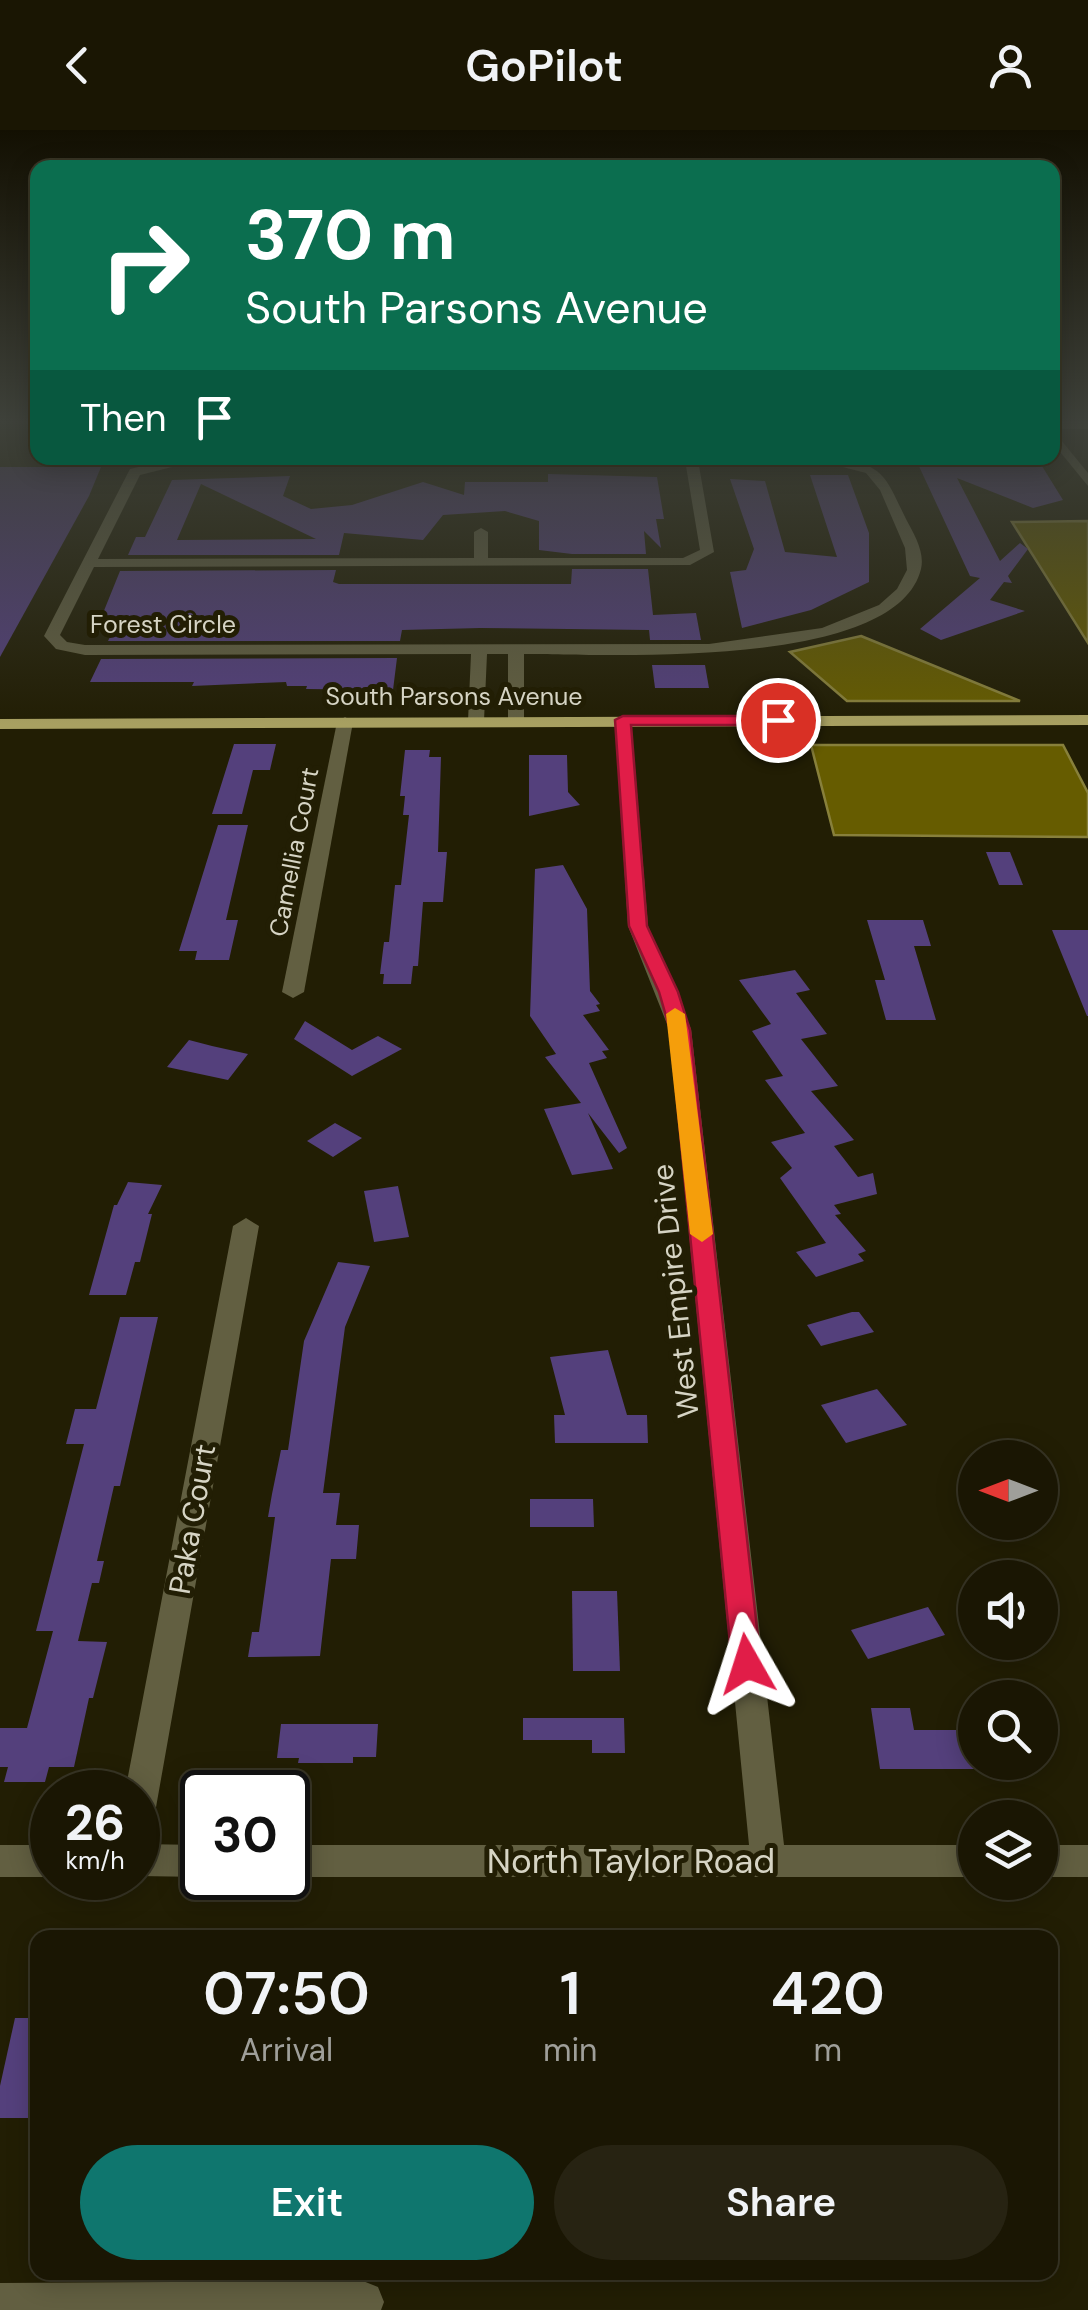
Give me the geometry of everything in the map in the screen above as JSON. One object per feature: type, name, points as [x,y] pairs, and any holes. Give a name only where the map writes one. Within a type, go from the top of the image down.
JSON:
[{"type":"main road","name":"South Parsons Avenue","points":[[0,724],[1088,720]]},
{"type":"street","name":"Forest Circle","points":[[110,522],[52,636],[54,642],[72,648],[516,650],[709,649],[792,640],[854,622],[877,611],[910,584],[914,552],[899,522]]},
{"type":"street","points":[[88,564],[673,563],[707,552],[702,522]]},
{"type":"street","points":[[481,532],[481,563]]},
{"type":"street","points":[[476,721],[479,650]]},
{"type":"street","points":[[516,650],[516,721]]},
{"type":"street","name":"West Empire Drive","points":[[623,720],[638,926],[668,992],[680,1030],[768,1862]]},
{"type":"street","name":"Camellia Court","points":[[292,992],[345,722]]},
{"type":"street","name":"Paka Court","points":[[146,1770],[246,1226]]},
{"type":"street","points":[[0,1861],[30,1861]]},
{"type":"street","name":"North Taylor Road","points":[[310,1861],[958,1861]]},
{"type":"street","points":[[1058,1861],[1088,1861]]},
{"type":"street","points":[[0,2304],[362,2302]]},
{"type":"shaded area","points":[[1012,522],[1088,522],[1088,643]]},
{"type":"shaded area","points":[[861,636],[1020,701],[847,701],[790,652]]},
{"type":"shaded area","points":[[811,745],[1063,745],[1088,793],[1088,837],[834,835]]},
{"type":"building","points":[[0,522],[75,522],[0,657]]},
{"type":"building","points":[[152,522],[185,522],[177,540],[316,539],[280,522],[438,522],[423,540],[344,533],[339,555],[128,555],[136,537],[145,537]]},
{"type":"building","points":[[539,522],[656,522],[661,548],[644,531],[646,554],[539,550]]},
{"type":"building","points":[[745,522],[776,522],[785,552],[837,557],[825,522],[865,522],[869,533],[869,582],[811,610],[742,628],[730,572],[746,570],[754,549]]},
{"type":"building","points":[[945,522],[980,522],[1000,561],[1020,543],[1028,549],[1008,576],[1012,583],[1004,582],[990,600],[1025,611],[941,640],[920,629],[980,578],[970,576]]},
{"type":"building","points":[[572,569],[648,569],[653,615],[696,613],[701,640],[650,640],[649,630],[480,628],[402,630],[400,641],[108,641],[117,623],[99,623],[120,571],[336,570],[333,582],[339,584],[571,584]]},
{"type":"building","points":[[397,658],[393,690],[306,689],[307,686],[287,686],[286,682],[192,686],[194,682],[90,682],[101,659]]},
{"type":"building","points":[[652,665],[705,665],[709,688],[655,688]]},
{"type":"building","points":[[234,744],[276,744],[270,770],[253,770],[242,814],[212,814]]},
{"type":"building","points":[[405,750],[430,750],[429,757],[441,757],[438,852],[447,852],[443,902],[423,902],[418,966],[413,966],[411,984],[383,984],[384,974],[380,974],[384,942],[389,942],[395,885],[401,885],[409,815],[403,815],[405,796],[400,796]]},
{"type":"building","points":[[529,755],[567,755],[568,792],[580,805],[529,816]]},
{"type":"building","points":[[218,825],[248,825],[226,920],[238,920],[229,960],[195,960],[197,951],[179,951]]},
{"type":"building","points":[[986,852],[1010,852],[1023,885],[999,885]]},
{"type":"building","points":[[563,865],[587,909],[590,991],[600,1004],[596,1005],[600,1011],[583,1015],[609,1050],[602,1051],[607,1058],[589,1063],[627,1148],[619,1153],[588,1113],[613,1169],[572,1175],[544,1109],[581,1103],[545,1057],[556,1054],[530,1016],[535,869]]},
{"type":"building","points":[[867,920],[923,920],[931,946],[914,946],[936,1020],[886,1020],[875,980],[885,980]]},
{"type":"building","points":[[1052,930],[1088,930],[1088,1016],[1087,1016]]},
{"type":"building","points":[[795,970],[810,990],[796,993],[827,1034],[801,1039],[838,1086],[811,1091],[854,1140],[834,1146],[858,1177],[873,1173],[877,1194],[834,1205],[841,1214],[835,1215],[866,1251],[858,1254],[864,1261],[816,1277],[796,1252],[826,1243],[780,1178],[792,1168],[771,1142],[805,1133],[765,1080],[783,1076],[752,1031],[771,1024],[739,980]]},
{"type":"building","points":[[305,1021],[352,1050],[378,1036],[402,1049],[352,1076],[294,1039]]},
{"type":"building","points":[[189,1040],[248,1054],[228,1080],[167,1067]]},
{"type":"building","points":[[335,1123],[362,1138],[333,1157],[307,1141]]},
{"type":"building","points":[[128,1182],[162,1185],[148,1214],[152,1214],[140,1262],[135,1262],[126,1295],[89,1295],[114,1205]]},
{"type":"building","points":[[398,1186],[409,1237],[374,1242],[364,1191]]},
{"type":"building","points":[[338,1262],[370,1266],[345,1327],[323,1493],[340,1493],[336,1525],[359,1525],[356,1559],[331,1559],[320,1656],[248,1657],[252,1632],[259,1632],[275,1517],[268,1517],[281,1450],[288,1450],[304,1341]]},
{"type":"building","points":[[859,1312],[874,1332],[821,1346],[807,1325]]},
{"type":"building","points":[[120,1317],[158,1317],[120,1486],[114,1486],[97,1561],[104,1561],[99,1583],[92,1583],[78,1641],[107,1642],[93,1698],[89,1698],[74,1767],[30,1770],[30,1782],[4,1782],[8,1767],[0,1767],[0,1728],[27,1728],[53,1631],[36,1631],[84,1444],[66,1444],[75,1409],[96,1409]]},
{"type":"building","points":[[608,1350],[627,1415],[647,1415],[648,1443],[555,1443],[554,1415],[565,1415],[550,1357]]},
{"type":"building","points":[[877,1389],[907,1425],[846,1443],[821,1405]]},
{"type":"building","points":[[530,1499],[593,1499],[594,1527],[530,1527]]},
{"type":"building","points":[[572,1591],[617,1591],[620,1671],[573,1671]]},
{"type":"building","points":[[928,1607],[945,1635],[868,1659],[851,1630]]},
{"type":"building","points":[[871,1708],[910,1708],[914,1730],[958,1730],[958,1769],[880,1769]]},
{"type":"building","points":[[523,1718],[624,1718],[625,1753],[592,1753],[592,1740],[523,1740]]},
{"type":"building","points":[[281,1724],[378,1724],[376,1757],[353,1757],[353,1763],[298,1763],[299,1758],[277,1758]]},
{"type":"building","points":[[15,2018],[30,2018],[30,2118],[0,2118],[0,2086]]},
{"type":"slow traffic","points":[[675,1014],[680,1030],[702,1234]]},
{"type":"route","points":[[747,1664],[680,1030],[668,992],[638,926],[623,720],[778,720]]}]
